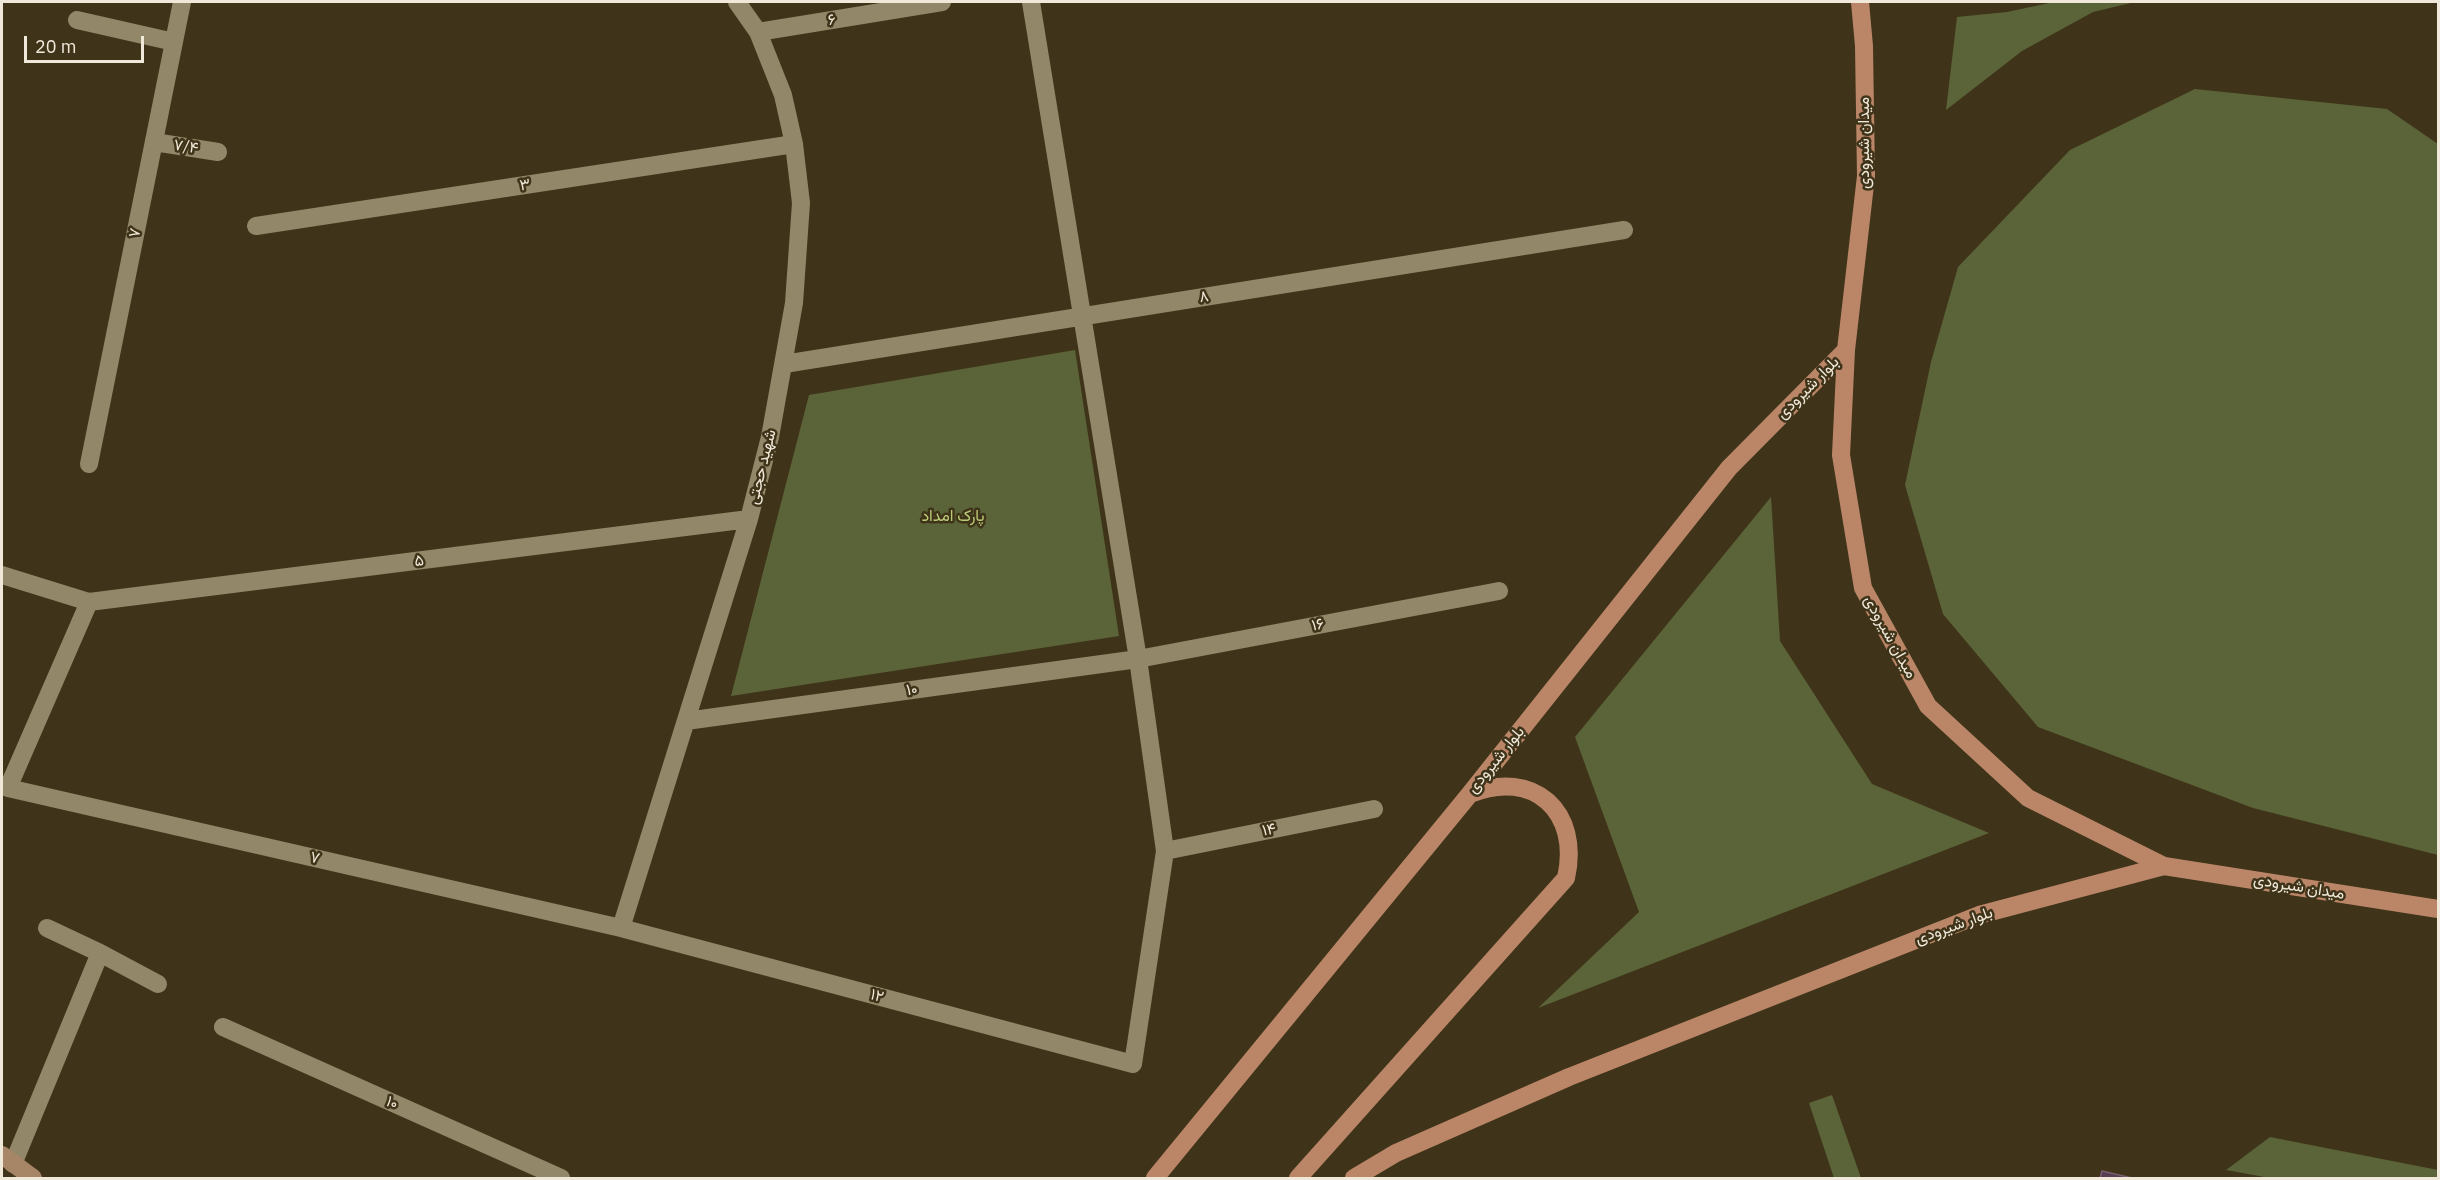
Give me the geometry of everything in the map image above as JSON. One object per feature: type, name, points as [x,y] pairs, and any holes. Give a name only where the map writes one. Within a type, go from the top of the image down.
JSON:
[{"type":"main road","name":"میدان شیرودی","points":[[1860,2],[1866,176],[1846,350],[1841,455],[1863,588],[1928,706],[2028,798],[2164,866],[2439,909]]},
{"type":"main road","name":"بلوار شیرودی","points":[[1155,1179],[1469,795],[1729,468],[1846,350]]},
{"type":"main road","points":[[1298,1179],[1566,878],[1570,858],[1569,837],[1561,818],[1547,802],[1530,791],[1509,786],[1488,787],[1469,795]]},
{"type":"main road","name":"بلوار شیرودی","points":[[1354,1179],[1396,1154],[1569,1077],[1979,915],[2164,866]]},
{"type":"street","name":"۷","points":[[89,464],[182,2]]},
{"type":"street","name":"شهید حجتی","points":[[621,928],[749,519],[770,437],[794,303],[801,203],[794,144],[783,95],[758,32],[737,2]]},
{"type":"street","name":"۶","points":[[758,32],[942,2]]},
{"type":"street","points":[[1031,2],[1138,659],[1165,851]]},
{"type":"street","points":[[77,20],[174,42]]},
{"type":"street","name":"۷/۴","points":[[154,142],[218,152]]},
{"type":"street","name":"۳","points":[[256,226],[794,144]]},
{"type":"street","name":"۸","points":[[784,364],[1624,230]]},
{"type":"street","name":"۵","points":[[89,602],[749,519]]},
{"type":"street","points":[[2,575],[89,602]]},
{"type":"street","name":"۱۶","points":[[1138,659],[1498,591]]},
{"type":"street","name":"۷","points":[[89,602],[8,788],[621,928]]},
{"type":"street","name":"۱۰","points":[[686,721],[1138,659]]},
{"type":"street","name":"۱۴","points":[[1165,851],[1374,809]]},
{"type":"street","name":"۱۲","points":[[621,928],[1133,1064],[1165,851]]},
{"type":"street","points":[[47,928],[158,984]]},
{"type":"street","points":[[33,1179],[7,1160],[100,953]]},
{"type":"street","name":"۱۰","points":[[223,1028],[561,1179]]},
{"type":"green space","points":[[2054,2],[2135,2],[2093,12],[2022,51],[1946,110],[1957,17],[2007,12]]},
{"type":"green space","points":[[2195,89],[2387,109],[2438,144],[2438,855],[2253,808],[2038,727],[1943,614],[1905,485],[1931,362],[1958,267],[2070,150]]},
{"type":"green space","name":"پارک امداد","points":[[1075,350],[1119,636],[731,696],[809,395]]},
{"type":"green space","points":[[1771,497],[1780,641],[1872,784],[1989,833],[1538,1008],[1639,912],[1575,737]]},
{"type":"green space","points":[[1832,1095],[1861,1178],[1834,1178],[1809,1103]]},
{"type":"green space","points":[[2270,1137],[2438,1170],[2438,1178],[2270,1178],[2226,1170]]},
{"type":"building","points":[[2102,1171],[2132,1178],[2100,1178]]}]
